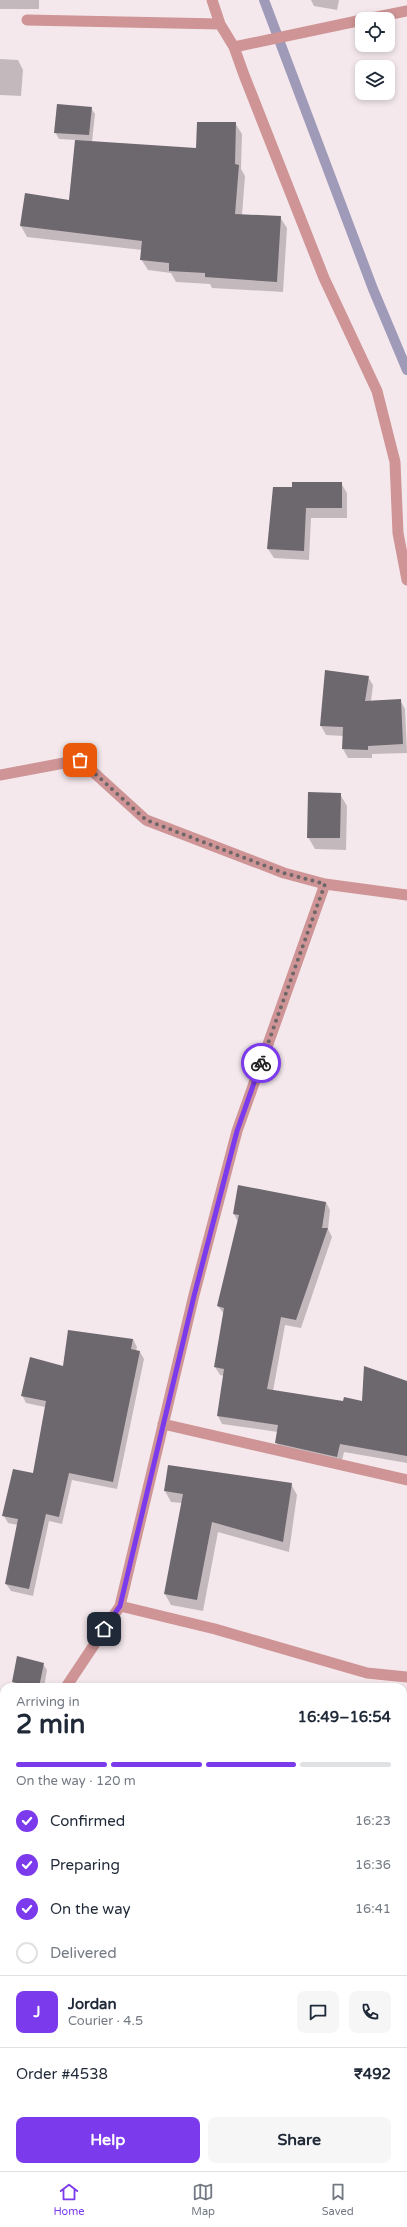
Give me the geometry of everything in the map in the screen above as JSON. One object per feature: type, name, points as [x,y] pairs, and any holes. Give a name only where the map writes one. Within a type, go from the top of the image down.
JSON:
[{"type":"street","points":[[212,0],[220,24],[234,47],[324,278],[377,391],[395,462],[398,533],[407,580]]},
{"type":"street","points":[[395,13],[407,11]]},
{"type":"street","points":[[27,20],[220,24]]},
{"type":"street","points":[[234,47],[355,21]]},
{"type":"street","points":[[0,775],[80,760],[146,820],[284,873],[325,884],[407,895]]},
{"type":"street","points":[[69,1683],[120,1606],[163,1424],[237,1131],[325,884]]},
{"type":"street","points":[[163,1424],[407,1480]]},
{"type":"street","points":[[120,1606],[215,1630],[367,1673],[407,1677]]},
{"type":"building","points":[[57,104],[92,107],[89,135],[54,133]]},
{"type":"building","points":[[197,122],[236,122],[235,164],[239,165],[235,214],[281,216],[277,282],[205,277],[205,273],[169,271],[169,263],[140,260],[142,241],[20,226],[25,193],[69,200],[75,140],[196,148]]},
{"type":"building","points":[[292,482],[342,482],[342,508],[306,508],[304,551],[267,549],[273,487],[292,487]]},
{"type":"building","points":[[325,670],[369,676],[365,701],[401,699],[403,744],[368,746],[368,750],[342,749],[343,727],[320,726]]},
{"type":"building","points":[[308,792],[341,793],[340,838],[307,838]]},
{"type":"building","points":[[238,1185],[326,1202],[322,1228],[328,1228],[296,1320],[281,1317],[267,1389],[343,1401],[344,1397],[362,1401],[364,1366],[407,1381],[407,1456],[340,1444],[337,1457],[275,1443],[278,1425],[217,1416],[224,1369],[214,1367],[224,1308],[217,1306],[239,1215],[233,1214]]},
{"type":"building","points":[[68,1330],[133,1339],[131,1349],[140,1351],[113,1482],[69,1473],[59,1517],[46,1514],[29,1589],[5,1584],[18,1519],[2,1516],[13,1469],[33,1473],[46,1401],[21,1396],[30,1357],[63,1366]]},
{"type":"building","points":[[168,1465],[292,1483],[283,1542],[212,1522],[197,1600],[164,1594],[183,1494],[164,1491]]},
{"type":"building","points":[[17,1656],[44,1663],[40,1683],[12,1682]]},
{"type":"waterway","points":[[264,0],[373,289],[407,370]]},
{"type":"way so far","points":[[80,760],[146,820],[284,873],[325,884],[261,1063]]},
{"type":"route","points":[[104,1629],[120,1606],[194,1296],[237,1131],[261,1063]]}]
